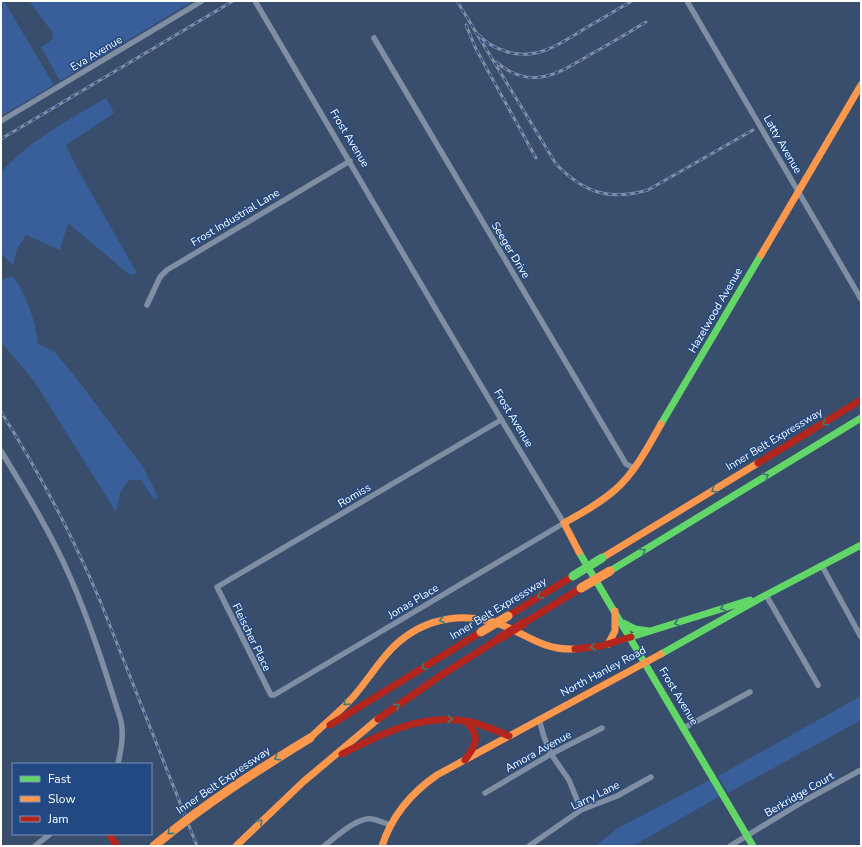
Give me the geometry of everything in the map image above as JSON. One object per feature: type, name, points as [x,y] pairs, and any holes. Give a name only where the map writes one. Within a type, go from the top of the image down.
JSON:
[{"type":"main road","name":"Hazelwood Avenue","points":[[564,523],[599,502],[612,492],[623,482],[634,468],[655,435],[861,85]]},
{"type":"main road","name":"Inner Belt Expressway","points":[[154,846],[224,791],[861,400]]},
{"type":"main road","points":[[236,846],[322,765],[359,734],[454,666],[861,418]]},
{"type":"main road","name":"Frost Avenue","points":[[564,523],[753,846]]},
{"type":"main road","name":"North Hanley Road","points":[[382,846],[390,825],[406,803],[421,787],[437,775],[861,544]]},
{"type":"main road","points":[[310,738],[353,696],[396,644],[417,628],[432,622],[457,617],[481,619],[504,626],[541,644],[559,649],[584,649],[608,644],[652,631],[766,595]]},
{"type":"main road","points":[[608,644],[615,630],[615,611]]},
{"type":"main road","points":[[621,622],[628,627],[652,631]]},
{"type":"main road","points":[[322,765],[365,742],[394,729],[411,724],[440,719],[475,723],[509,736]]},
{"type":"main road","points":[[466,721],[475,730],[477,737],[475,744],[466,760]]},
{"type":"main road","points":[[110,835],[117,846]]},
{"type":"main road","points":[[116,835],[122,846]]},
{"type":"street","name":"Eva Avenue","points":[[1,121],[202,1]]},
{"type":"street","name":"Frost Avenue","points":[[255,1],[501,420],[564,523]]},
{"type":"street","name":"Latty Avenue","points":[[687,1],[861,298]]},
{"type":"street","name":"Seeger Drive","points":[[374,38],[626,464],[634,468]]},
{"type":"street","name":"Frost Industrial Lane","points":[[147,305],[160,276],[167,270],[350,161]]},
{"type":"street","name":"Romiss","points":[[217,587],[501,420]]},
{"type":"street","points":[[1,451],[34,506],[71,579],[86,618],[121,721],[123,732],[122,748],[118,763]]},
{"type":"street","name":"Jonas Place","points":[[271,695],[274,695],[564,523]]},
{"type":"street","points":[[822,566],[861,637]]},
{"type":"street","name":"Fleischer Place","points":[[217,587],[240,636],[271,695]]},
{"type":"street","points":[[766,595],[818,685]]},
{"type":"street","points":[[684,728],[750,692]]},
{"type":"street","points":[[539,719],[551,754],[569,780],[581,810]]},
{"type":"street","name":"Amora Avenue","points":[[485,793],[551,754],[602,728]]},
{"type":"street","name":"Berkridge Court","points":[[730,846],[804,801],[861,770]]},
{"type":"street","name":"Larry Lane","points":[[529,846],[581,810],[617,796],[651,777]]},
{"type":"street","points":[[324,846],[356,822],[364,819],[372,818],[390,825]]},
{"type":"street","points":[[35,846],[49,835]]},
{"type":"shaded area","points":[[1,1],[4,1],[54,85],[1,116]]},
{"type":"shaded area","points":[[29,1],[193,1],[60,81],[41,47],[52,40],[53,33]]},
{"type":"shaded area","points":[[106,98],[114,113],[66,145],[77,168],[137,273],[130,275],[68,223],[60,250],[26,235],[17,249],[13,265],[1,254],[1,173],[24,150],[50,131]]},
{"type":"shaded area","points":[[14,277],[30,309],[38,344],[54,351],[77,379],[143,467],[158,497],[154,500],[141,480],[129,480],[120,493],[116,512],[34,381],[1,342],[1,279]]},
{"type":"shaded area","points":[[861,696],[861,720],[728,793],[718,776]]},
{"type":"shaded area","points":[[710,780],[720,796],[633,846],[595,846],[618,828]]},
{"type":"railway","points":[[1,139],[233,1]]},
{"type":"railway","points":[[457,1],[556,164],[566,174],[587,188],[598,192],[621,195],[648,190],[753,130]]},
{"type":"railway","points":[[479,35],[491,45],[505,51],[516,54],[536,53],[546,50],[566,40],[632,1]]},
{"type":"railway","points":[[496,62],[509,71],[522,76],[534,78],[557,73],[646,22]]},
{"type":"railway","points":[[466,25],[476,49],[536,158]]},
{"type":"railway","points":[[1,412],[42,482],[90,578],[197,846]]},
{"type":"traffic: fast","points":[[661,424],[761,255]]},
{"type":"traffic: fast","points":[[610,571],[861,418]]},
{"type":"traffic: fast","points":[[661,654],[766,595],[861,545]]},
{"type":"traffic: fast","points":[[579,552],[753,846]]},
{"type":"traffic: fast","points":[[573,576],[602,558]]},
{"type":"traffic: fast","points":[[631,637],[750,600]]},
{"type":"traffic: fast","points":[[623,623],[635,629],[649,631]]},
{"type":"traffic: slow","points":[[761,255],[861,85]]},
{"type":"traffic: slow","points":[[579,552],[564,523],[584,512],[610,494],[623,482],[641,459],[661,424]]},
{"type":"traffic: slow","points":[[602,558],[758,463]]},
{"type":"traffic: slow","points":[[581,588],[610,571]]},
{"type":"traffic: slow","points":[[608,644],[615,631],[615,611]]},
{"type":"traffic: slow","points":[[481,632],[508,616]]},
{"type":"traffic: slow","points":[[310,738],[349,702],[396,644],[420,628],[433,623],[446,619],[475,618],[501,625],[551,647],[575,649]]},
{"type":"traffic: slow","points":[[382,846],[391,824],[397,815],[411,797],[437,775],[661,654]]},
{"type":"traffic: slow","points":[[236,846],[303,782],[378,719]]},
{"type":"traffic: slow","points":[[154,846],[191,816],[230,789],[310,738]]},
{"type":"traffic: jam","points":[[758,463],[861,400]]},
{"type":"traffic: jam","points":[[508,616],[573,576]]},
{"type":"traffic: jam","points":[[524,623],[581,588]]},
{"type":"traffic: jam","points":[[500,638],[524,623]]},
{"type":"traffic: jam","points":[[330,725],[481,632]]},
{"type":"traffic: jam","points":[[575,649],[601,646],[631,637]]},
{"type":"traffic: jam","points":[[378,719],[440,676],[500,638]]},
{"type":"traffic: jam","points":[[342,754],[404,726],[437,720],[471,722],[486,726],[509,736]]},
{"type":"traffic: jam","points":[[465,760],[472,749],[475,740],[474,732],[466,721]]},
{"type":"traffic: jam","points":[[110,835],[117,846]]}]
